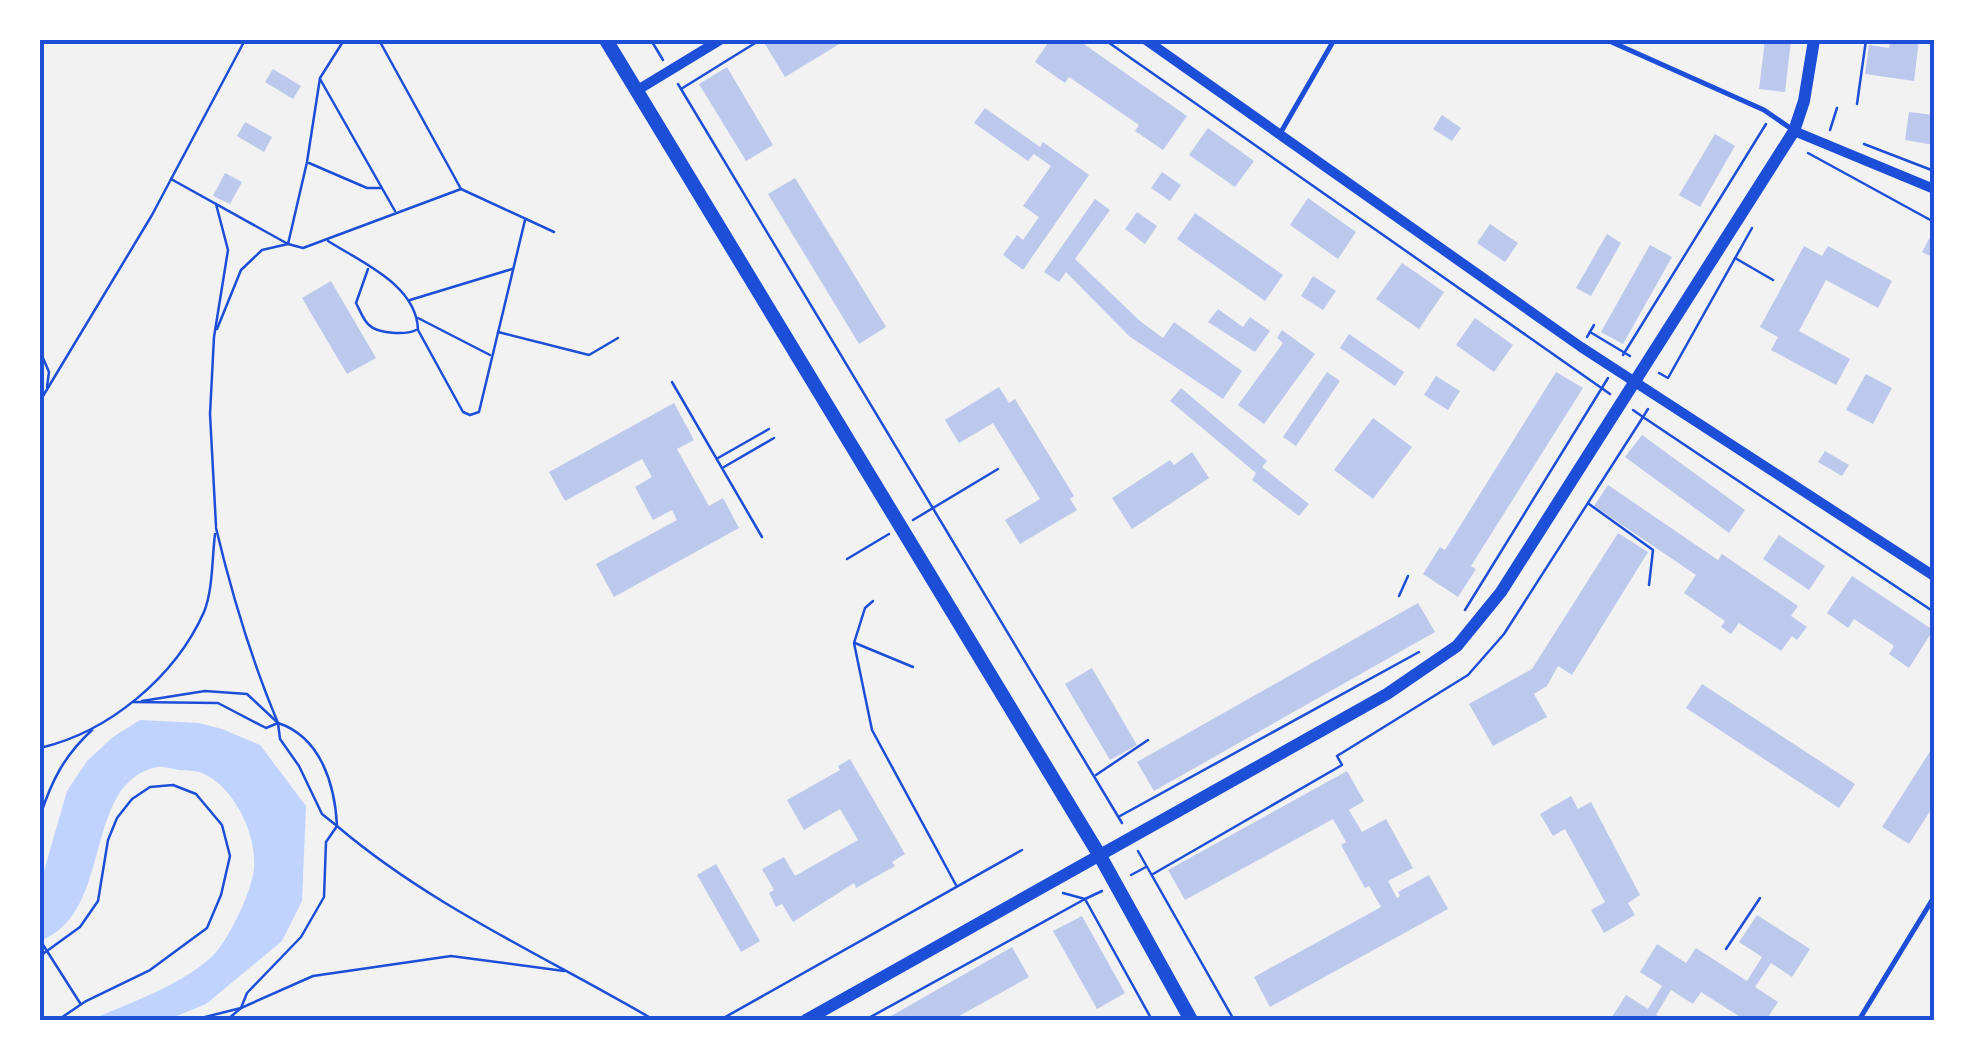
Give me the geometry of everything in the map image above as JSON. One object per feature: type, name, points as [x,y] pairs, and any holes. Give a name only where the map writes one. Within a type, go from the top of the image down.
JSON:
[{"type":"main road","points":[[606,40],[1100,856],[1192,1020]]},
{"type":"street","points":[[636,91],[720,40]]},
{"type":"street","points":[[1146,40],[1614,368],[1934,576]]},
{"type":"street","points":[[806,1020],[1386,694],[1458,646],[1501,592],[1794,131],[1804,101],[1814,40]]},
{"type":"street","points":[[1794,131],[1934,188]]},
{"type":"lane","points":[[1280,134],[1334,40]]},
{"type":"lane","points":[[1607,40],[1772,116],[1794,131]]},
{"type":"lane","points":[[1859,1020],[1934,897]]},
{"type":"path","points":[[41,399],[171,179],[245,40]]},
{"type":"path","points":[[288,244],[307,162],[320,78],[344,40]]},
{"type":"path","points":[[380,40],[461,189],[554,232]]},
{"type":"path","points":[[651,40],[1094,775],[1234,1020]]},
{"type":"path","points":[[681,89],[760,40]]},
{"type":"path","points":[[1105,40],[1643,417],[1934,612]]},
{"type":"path","points":[[1857,104],[1866,40]]},
{"type":"path","points":[[320,78],[396,212]]},
{"type":"path","points":[[1460,619],[1772,116]]},
{"type":"path","points":[[1864,144],[1934,171]]},
{"type":"path","points":[[1801,149],[1934,222]]},
{"type":"path","points":[[307,162],[367,188],[382,188]]},
{"type":"path","points":[[171,179],[288,244],[303,248],[461,189]]},
{"type":"path","points":[[216,204],[228,250],[214,338],[210,414],[216,528],[232,594],[278,723],[280,739],[299,766],[322,814],[371,855],[482,927],[571,971],[654,1020]]},
{"type":"path","points":[[328,240],[402,288],[418,318],[418,330],[462,412],[470,415],[479,412],[525,220]]},
{"type":"path","points":[[1590,332],[1668,378],[1752,227]]},
{"type":"path","points":[[214,338],[241,270],[262,250],[288,244]]},
{"type":"path","points":[[1735,258],[1773,280]]},
{"type":"path","points":[[368,268],[356,303],[367,324],[374,329],[410,334],[418,330]]},
{"type":"path","points":[[408,301],[513,268]]},
{"type":"path","points":[[418,318],[492,356]]},
{"type":"path","points":[[498,332],[589,355],[618,338]]},
{"type":"path","points":[[40,351],[49,372],[41,399]]},
{"type":"path","points":[[672,382],[762,537]]},
{"type":"path","points":[[1152,874],[1342,765],[1338,756],[1468,674],[1504,634],[1643,417]]},
{"type":"path","points":[[716,458],[769,428]]},
{"type":"path","points":[[722,468],[774,438]]},
{"type":"path","points":[[848,559],[998,469]]},
{"type":"path","points":[[1588,504],[1653,550],[1649,585]]},
{"type":"path","points":[[40,816],[52,778],[69,751],[167,670],[205,610],[216,528]]},
{"type":"path","points":[[1399,596],[1408,576]]},
{"type":"path","points":[[873,601],[865,608],[854,643],[872,730],[957,887]]},
{"type":"path","points":[[854,643],[913,667]]},
{"type":"path","points":[[1118,817],[1430,646]]},
{"type":"path","points":[[132,702],[205,690],[247,694],[278,723],[293,728],[318,753],[336,794],[337,826],[326,842],[324,896],[301,937],[227,1020]]},
{"type":"path","points":[[132,702],[218,703],[266,728],[278,723]]},
{"type":"path","points":[[40,748],[96,727]]},
{"type":"path","points":[[1094,775],[1148,740]]},
{"type":"path","points":[[40,956],[48,954],[80,927],[98,901],[108,840],[117,818],[132,798],[150,787],[173,785],[196,794],[222,825],[230,856],[207,928],[150,970],[80,1005],[62,1019]]},
{"type":"path","points":[[720,1020],[1022,850]]},
{"type":"path","points":[[864,1020],[1147,866]]},
{"type":"path","points":[[1046,888],[1085,900],[1152,1020]]},
{"type":"path","points":[[1726,949],[1760,898]]},
{"type":"path","points":[[41,941],[80,1005]]},
{"type":"path","points":[[193,1020],[241,1008],[312,976],[451,956],[571,971]]},
{"type":"water","points":[[140,720],[199,723],[260,745],[306,806],[302,901],[282,941],[206,1004],[167,1020],[91,1020],[191,973],[217,951],[234,923],[254,868],[247,827],[224,789],[199,772],[157,767],[133,778],[117,797],[79,904],[63,926],[40,941],[40,885],[67,791],[87,761],[113,737]]},
{"type":"building","points":[[772,40],[846,40],[785,77],[765,44]]},
{"type":"building","points":[[1050,40],[1078,40],[1187,116],[1163,150],[1135,131],[1139,125],[1069,77],[1065,83],[1035,62]]},
{"type":"building","points":[[1765,40],[1791,41],[1785,92],[1759,89]]},
{"type":"building","points":[[1890,40],[1919,40],[1914,81],[1865,74],[1869,45],[1889,48]]},
{"type":"building","points":[[727,67],[773,145],[746,161],[699,84]]},
{"type":"building","points":[[273,69],[301,86],[293,99],[265,82]]},
{"type":"building","points":[[985,108],[1089,175],[1023,270],[1003,255],[1017,235],[1023,240],[1039,217],[1023,206],[1051,166],[1034,154],[1028,161],[974,123]]},
{"type":"building","points":[[1909,112],[1934,115],[1934,145],[1905,140]]},
{"type":"building","points":[[1442,115],[1461,128],[1452,141],[1433,129]]},
{"type":"building","points":[[245,122],[272,137],[264,152],[237,136]]},
{"type":"building","points":[[1208,128],[1254,161],[1235,187],[1189,155]]},
{"type":"building","points":[[1715,134],[1735,146],[1700,207],[1679,195]]},
{"type":"building","points":[[1162,172],[1181,185],[1170,201],[1151,188]]},
{"type":"building","points":[[225,173],[242,182],[230,204],[213,196]]},
{"type":"building","points":[[795,178],[886,327],[859,344],[768,194]]},
{"type":"building","points":[[1308,198],[1356,232],[1338,259],[1290,225]]},
{"type":"building","points":[[1095,199],[1110,210],[1075,259],[1163,338],[1174,322],[1242,371],[1223,399],[1129,336],[1066,272],[1059,282],[1044,272]]},
{"type":"building","points":[[1137,212],[1157,226],[1145,244],[1125,229]]},
{"type":"building","points":[[1195,213],[1283,275],[1265,301],[1177,239]]},
{"type":"building","points":[[1490,224],[1518,243],[1505,262],[1477,243]]},
{"type":"building","points":[[1934,230],[1934,258],[1922,252]]},
{"type":"building","points":[[1607,234],[1621,243],[1591,296],[1576,288]]},
{"type":"building","points":[[1650,245],[1672,257],[1623,344],[1601,332]]},
{"type":"building","points":[[1804,246],[1822,256],[1828,246],[1892,281],[1878,308],[1826,280],[1799,331],[1850,359],[1836,385],[1771,350],[1778,337],[1760,327]]},
{"type":"building","points":[[1402,263],[1444,292],[1419,329],[1376,299]]},
{"type":"building","points":[[1313,276],[1336,291],[1323,310],[1301,296]]},
{"type":"building","points":[[331,281],[376,358],[347,374],[302,298]]},
{"type":"building","points":[[1218,309],[1243,327],[1250,317],[1270,331],[1255,352],[1208,322]]},
{"type":"building","points":[[1475,318],[1513,345],[1494,372],[1456,345]]},
{"type":"building","points":[[1282,330],[1315,354],[1264,424],[1238,405],[1283,343],[1277,338]]},
{"type":"building","points":[[1349,334],[1404,372],[1395,386],[1340,348]]},
{"type":"building","points":[[1327,372],[1340,381],[1296,446],[1283,437]]},
{"type":"building","points":[[1556,372],[1583,388],[1471,566],[1476,569],[1458,597],[1423,574],[1440,547],[1445,550]]},
{"type":"building","points":[[1866,374],[1892,388],[1873,424],[1846,410]]},
{"type":"building","points":[[1436,376],[1460,391],[1448,410],[1424,395]]},
{"type":"building","points":[[999,387],[1009,403],[1015,399],[1074,496],[1070,499],[1077,510],[1020,544],[1005,520],[1040,499],[993,423],[959,443],[945,420]]},
{"type":"building","points":[[1181,388],[1267,461],[1262,467],[1309,504],[1299,516],[1252,480],[1256,473],[1170,401]]},
{"type":"building","points":[[674,403],[694,440],[677,449],[709,506],[723,498],[739,528],[614,597],[596,564],[677,520],[672,510],[653,520],[635,487],[652,477],[642,459],[565,501],[549,472]]},
{"type":"building","points":[[1373,418],[1412,447],[1373,499],[1334,470]]},
{"type":"building","points":[[1642,435],[1745,510],[1729,533],[1625,457]]},
{"type":"building","points":[[1825,451],[1849,465],[1842,476],[1818,462]]},
{"type":"building","points":[[1192,452],[1209,478],[1132,529],[1112,498],[1170,460],[1174,465]]},
{"type":"building","points":[[1608,485],[1718,560],[1722,554],[1798,606],[1791,616],[1807,627],[1797,640],[1792,636],[1781,651],[1739,623],[1731,634],[1721,627],[1725,621],[1684,593],[1696,575],[1594,506]]},
{"type":"building","points":[[1618,533],[1648,552],[1572,675],[1558,666],[1547,686],[1534,694],[1547,717],[1493,746],[1469,704],[1532,669]]},
{"type":"building","points":[[1779,535],[1825,566],[1809,590],[1763,559]]},
{"type":"building","points":[[1852,576],[1933,630],[1909,668],[1889,654],[1894,646],[1890,643],[1854,619],[1848,628],[1827,613]]},
{"type":"building","points":[[1418,603],[1435,632],[1154,791],[1137,762]]},
{"type":"building","points":[[1092,668],[1137,745],[1110,760],[1065,684]]},
{"type":"building","points":[[1702,684],[1855,784],[1839,808],[1686,708]]},
{"type":"building","points":[[1934,745],[1934,805],[1909,844],[1882,827]]},
{"type":"building","points":[[850,759],[905,854],[892,862],[895,866],[856,888],[854,883],[793,922],[782,904],[776,907],[769,893],[774,890],[762,869],[784,857],[795,876],[858,840],[840,809],[804,830],[787,800],[840,770],[838,766]]},
{"type":"building","points":[[1347,771],[1364,801],[1349,810],[1362,832],[1386,819],[1413,868],[1388,881],[1397,898],[1398,892],[1429,875],[1448,909],[1270,1007],[1254,977],[1381,907],[1369,886],[1365,888],[1341,845],[1346,842],[1333,819],[1185,900],[1168,870]]},
{"type":"building","points":[[1571,796],[1578,809],[1591,802],[1640,895],[1628,903],[1635,915],[1604,933],[1591,910],[1605,902],[1565,829],[1553,836],[1540,814]]},
{"type":"building","points":[[716,864],[760,941],[741,952],[697,875]]},
{"type":"building","points":[[1757,915],[1810,949],[1792,977],[1771,963],[1755,987],[1778,1002],[1766,1020],[1745,1020],[1701,992],[1693,1004],[1671,990],[1656,1015],[1665,1020],[1610,1020],[1626,995],[1648,1009],[1662,986],[1640,972],[1657,944],[1686,963],[1696,948],[1747,981],[1762,957],[1739,942]]},
{"type":"building","points":[[1082,916],[1125,993],[1097,1009],[1053,931]]},
{"type":"building","points":[[1012,947],[1029,977],[952,1020],[884,1020]]}]
